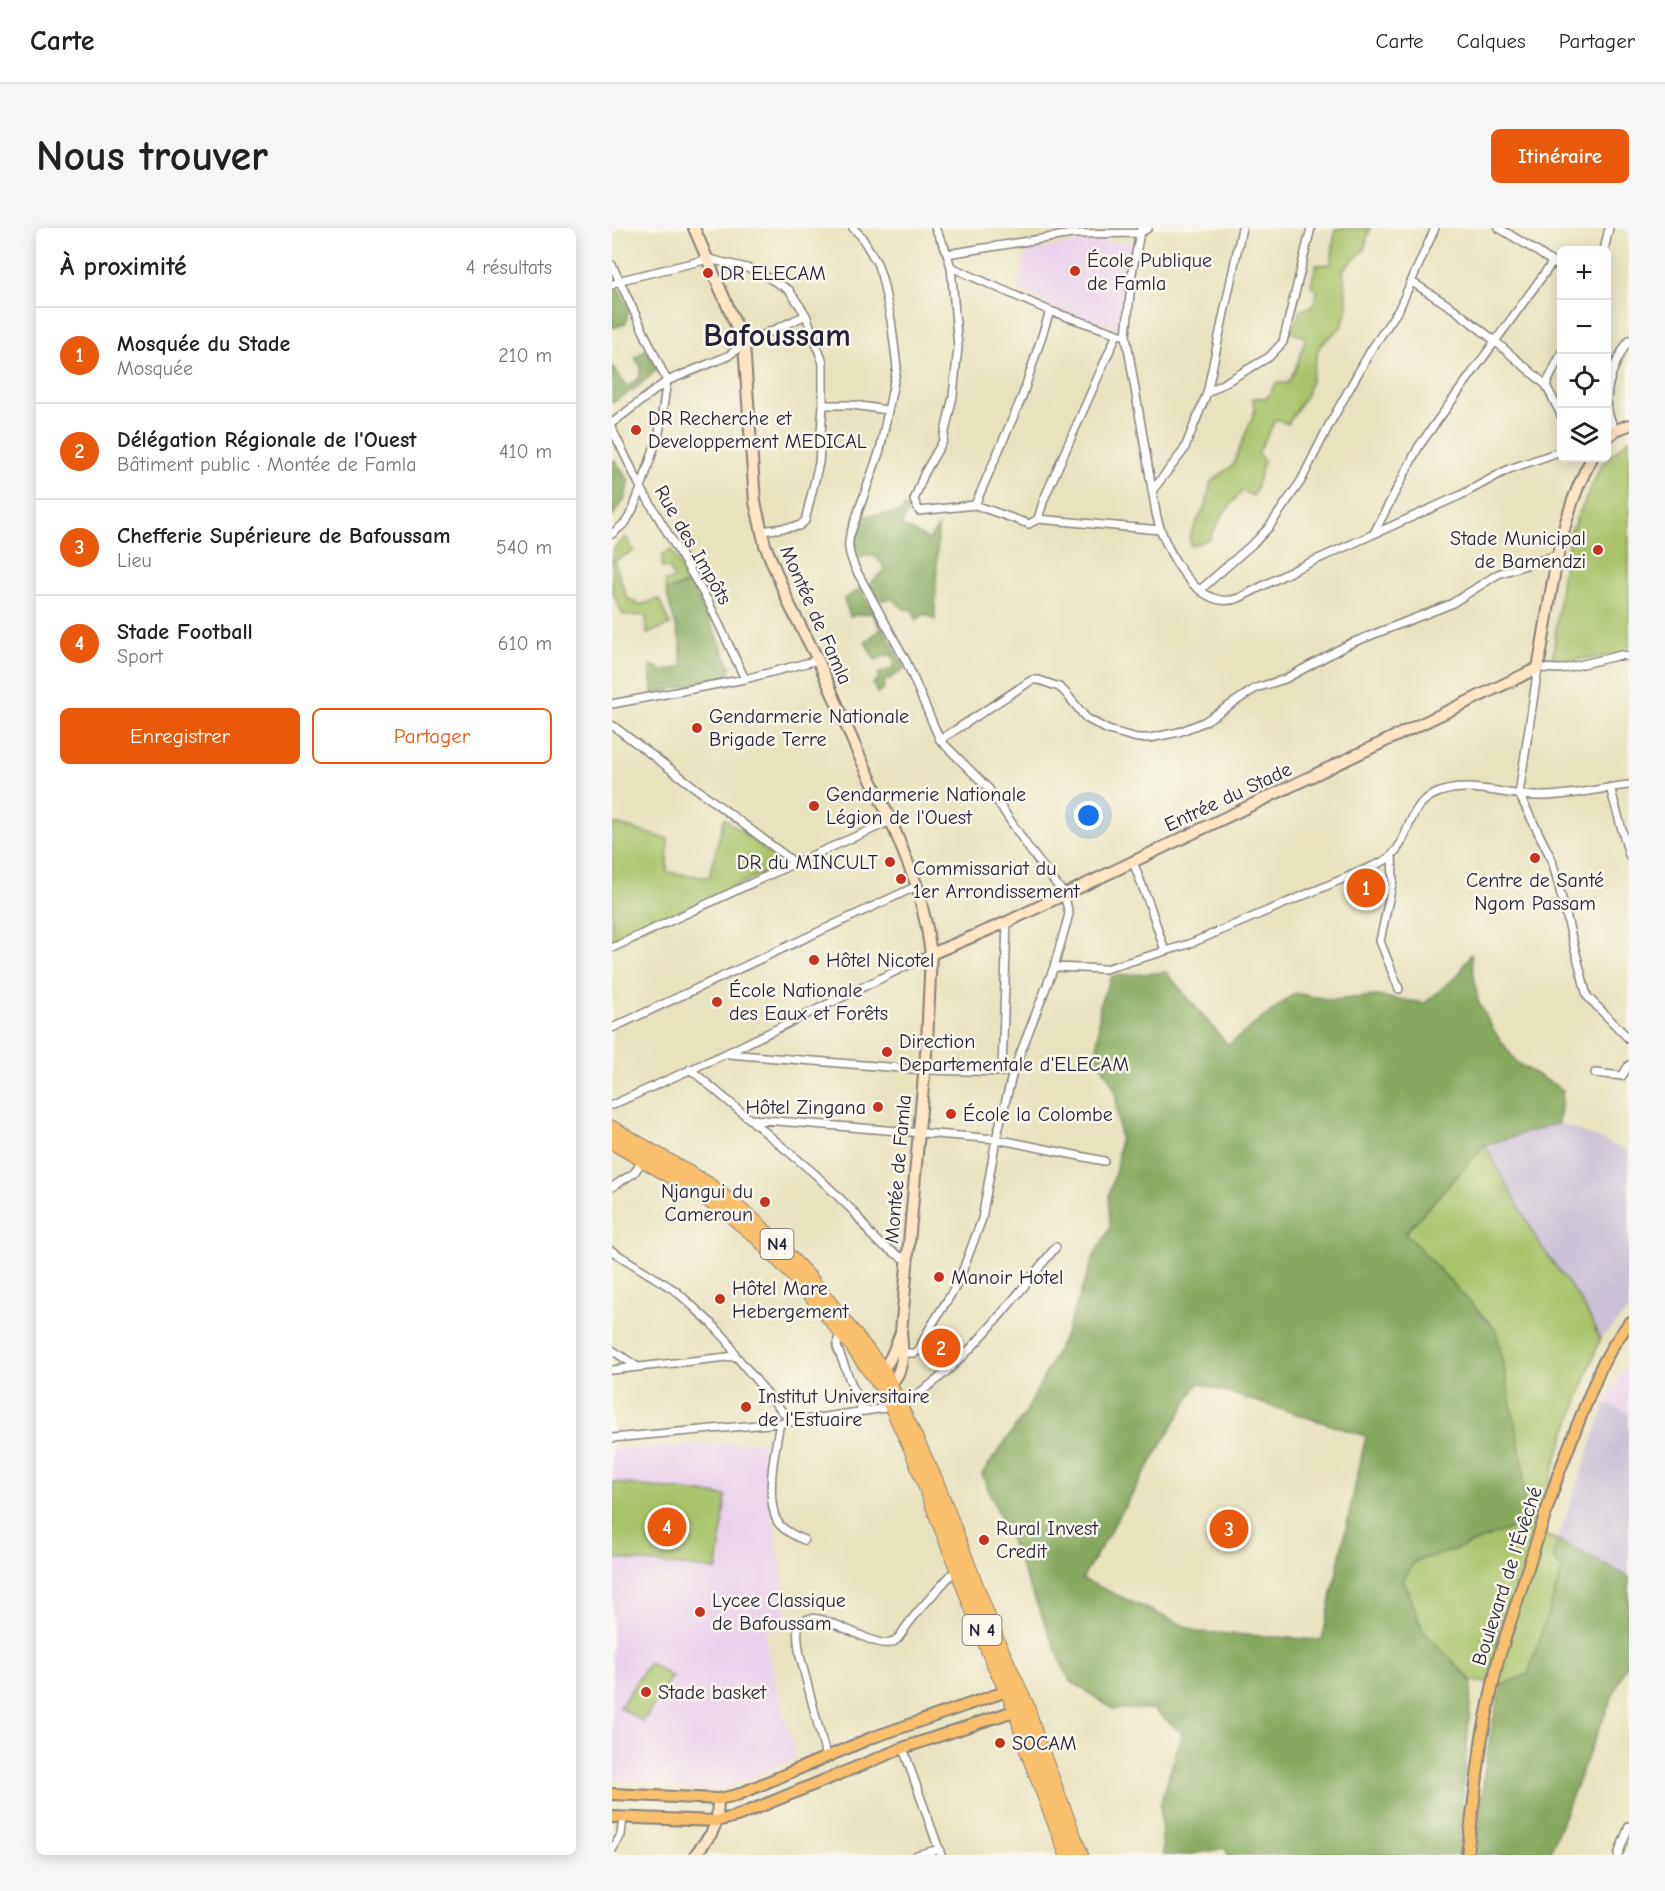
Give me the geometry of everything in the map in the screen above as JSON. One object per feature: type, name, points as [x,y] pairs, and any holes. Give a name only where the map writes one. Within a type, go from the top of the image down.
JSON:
[{"type":"highway","name":"N4","points":[[612,1128],[646,1155]]},
{"type":"highway","name":"N4","points":[[612,1142],[708,1184],[756,1223],[808,1276],[879,1373],[897,1405]]},
{"type":"highway","name":"N 4","points":[[897,1405],[936,1481],[963,1564],[998,1640],[1013,1689],[1037,1739],[1081,1855]]},
{"type":"highway","name":"N 4","points":[[1021,1708],[1025,1745],[1067,1855]]},
{"type":"main road","name":"Boulevard de l'Évêché","points":[[1467,1855],[1482,1737],[1498,1660],[1566,1455],[1601,1367],[1629,1323]]},
{"type":"main road","points":[[612,1794],[718,1799],[737,1795],[871,1738],[1013,1689]]},
{"type":"main road","points":[[618,1817],[717,1821],[737,1816],[903,1748],[1021,1708]]},
{"type":"street","name":"Montée de Famla","points":[[694,228],[744,344],[755,502],[761,531],[790,606],[818,660],[858,753],[891,821],[916,886],[931,954],[925,1070],[909,1262],[899,1350],[900,1369],[887,1386]]},
{"type":"street","points":[[853,228],[861,236],[877,263],[891,320],[897,367],[886,411],[880,450],[848,544],[849,553],[906,661],[940,740],[988,789],[1064,894],[1069,914],[1054,967],[1012,1072],[996,1139],[986,1205],[958,1282],[919,1350],[911,1353],[899,1350],[879,1373]]},
{"type":"street","points":[[935,228],[951,267],[958,347],[943,441],[924,474],[914,500],[919,511],[975,505],[1029,524],[1038,519],[1160,530]]},
{"type":"street","points":[[947,254],[1072,231],[1148,228]]},
{"type":"street","points":[[1152,491],[1184,450],[1207,393],[1242,228]]},
{"type":"street","points":[[1207,393],[1269,357],[1283,342],[1311,228]]},
{"type":"street","points":[[1200,590],[1257,540],[1301,481],[1371,350],[1399,309],[1435,228]]},
{"type":"street","points":[[1498,228],[1557,266]]},
{"type":"street","points":[[1605,246],[1610,228]]},
{"type":"street","points":[[1140,230],[1132,273],[1126,336],[1152,491],[1160,530],[1174,560],[1208,597],[1229,602],[1374,532],[1422,513],[1509,469],[1557,453]]},
{"type":"street","points":[[612,285],[621,280],[709,259],[755,270],[789,290],[806,315],[823,363],[819,463],[805,521],[799,526],[761,531]]},
{"type":"street","points":[[1374,532],[1419,446],[1552,263]]},
{"type":"street","points":[[612,265],[667,381],[659,433],[641,488],[626,522],[612,534]]},
{"type":"street","points":[[951,267],[1050,311],[1126,336]]},
{"type":"street","points":[[1412,282],[1454,309],[1546,385],[1558,408]]},
{"type":"street","points":[[975,505],[1022,397],[1050,311]]},
{"type":"street","points":[[612,423],[667,381],[728,356],[744,344],[806,315]]},
{"type":"street","points":[[1038,519],[1044,499],[1117,334]]},
{"type":"street","points":[[1616,430],[1607,411],[1607,398],[1620,353],[1629,340]]},
{"type":"street","points":[[1546,385],[1561,354]]},
{"type":"street","points":[[823,405],[853,405],[886,411]]},
{"type":"street","points":[[1611,434],[1629,425]]},
{"type":"street","name":"Rue des Impôts","points":[[612,429],[641,488],[693,573],[745,679]]},
{"type":"street","points":[[1590,462],[1575,493],[1557,555],[1519,794],[1552,860],[1587,996],[1629,1038]]},
{"type":"street","points":[[940,740],[1032,680],[1059,687],[1086,718],[1108,730],[1137,738],[1150,738],[1192,728],[1256,688],[1285,679],[1349,644],[1451,604],[1498,574],[1557,555]]},
{"type":"street","points":[[1538,668],[1562,669],[1621,655],[1629,657]]},
{"type":"street","points":[[612,704],[745,679],[818,660]]},
{"type":"street","name":"Entrée du Stade","points":[[931,954],[1007,922],[1538,668]]},
{"type":"street","points":[[612,725],[795,863]]},
{"type":"street","points":[[1054,967],[1105,969],[1189,944],[1381,862],[1397,849],[1414,811],[1421,803],[1445,790],[1458,788],[1544,796],[1629,784]]},
{"type":"street","points":[[1610,787],[1629,855]]},
{"type":"street","points":[[612,948],[891,821]]},
{"type":"street","points":[[1392,855],[1393,880],[1380,941],[1399,988]]},
{"type":"street","points":[[1133,862],[1165,951]]},
{"type":"street","points":[[612,1016],[614,1026],[916,886]]},
{"type":"street","points":[[1002,1072],[1007,922]]},
{"type":"street","points":[[612,1106],[931,954]]},
{"type":"street","points":[[725,1053],[925,1070],[1012,1072]]},
{"type":"street","points":[[1595,1073],[1622,1076],[1629,1065]]},
{"type":"street","points":[[690,1069],[815,1174],[855,1213],[879,1243],[909,1262]]},
{"type":"street","points":[[751,1119],[996,1139],[1104,1161]]},
{"type":"street","points":[[612,1187],[634,1173],[646,1155]]},
{"type":"street","points":[[612,1438],[791,1422],[897,1405],[932,1383],[974,1345],[1056,1247]]},
{"type":"street","points":[[612,1251],[676,1291],[727,1340],[736,1356],[791,1422]]},
{"type":"street","points":[[846,1330],[838,1339],[837,1347],[862,1411]]},
{"type":"street","points":[[612,1350],[636,1366]]},
{"type":"street","points":[[612,1370],[736,1356]]},
{"type":"street","points":[[780,1423],[772,1474],[775,1511],[778,1522],[789,1533],[804,1540]]},
{"type":"street","points":[[826,1756],[800,1656],[799,1626],[802,1622],[817,1619],[847,1629],[868,1640],[890,1643],[898,1640],[918,1612],[963,1564]]},
{"type":"street","points":[[903,1748],[941,1852],[917,1855]]},
{"type":"street","points":[[695,1855],[711,1834],[717,1821],[718,1799]]},
{"type":"street","points":[[612,1850],[621,1835],[618,1817]]},
{"type":"street","points":[[1618,1855],[1629,1826]]},
{"type":"shaded area","name":"École Publique de Famla","points":[[1086,241],[1132,242],[1120,328],[1063,312],[1018,289],[1026,252]]},
{"type":"shaded area","points":[[1559,1123],[1629,1151],[1629,1310],[1600,1339],[1583,1304],[1539,1243],[1485,1145]]},
{"type":"shaded area","points":[[1629,1359],[1629,1414],[1606,1403]]},
{"type":"shaded area","points":[[1606,1403],[1629,1414],[1629,1577],[1557,1540]]},
{"type":"shaded area","name":"Lycee Classique de Bafoussam","points":[[763,1441],[789,1623],[765,1631],[769,1656],[796,1758],[712,1794],[642,1781],[612,1780],[612,1449]]},
{"type":"green space","points":[[1370,228],[1364,250],[1343,270],[1348,309],[1341,327],[1319,347],[1308,392],[1288,424],[1276,419],[1258,453],[1264,462],[1253,496],[1242,491],[1223,514],[1209,539],[1191,546],[1189,537],[1207,502],[1211,482],[1233,465],[1255,410],[1252,398],[1267,398],[1276,383],[1288,383],[1294,372],[1306,337],[1290,332],[1301,310],[1313,306],[1317,292],[1311,285],[1316,265],[1331,264],[1335,229]]},
{"type":"green space","points":[[618,288],[629,309],[626,324],[612,328],[612,291]]},
{"type":"green space","points":[[646,349],[657,369],[641,384],[639,378],[641,367],[635,358]]},
{"type":"green space","points":[[612,365],[627,387],[637,379],[639,386],[612,403]]},
{"type":"green space","name":"Stade Municipal de Bamendzi","points":[[1629,439],[1629,656],[1552,662],[1563,569],[1571,531],[1602,464],[1611,462],[1611,456]]},
{"type":"green space","points":[[615,460],[629,481],[625,499],[612,517],[612,462]]},
{"type":"green space","points":[[904,507],[910,509],[901,525],[929,540],[938,527],[935,620],[925,614],[916,620],[912,610],[904,609],[893,599],[881,600],[868,586],[884,570],[882,563],[871,554],[854,560],[852,553],[862,516],[901,513]]},
{"type":"green space","points":[[626,537],[634,551],[614,561],[627,598],[639,605],[659,599],[670,625],[647,634],[646,616],[623,615],[612,590],[612,550]]},
{"type":"green space","points":[[671,549],[690,583],[666,591],[665,581],[674,579],[669,567],[662,568],[662,555]]},
{"type":"green space","points":[[690,583],[731,668],[728,676],[652,694],[650,665],[662,672],[683,666],[681,645],[666,591]]},
{"type":"green space","points":[[860,589],[904,665],[903,670],[884,682],[884,688],[877,693],[873,684],[879,678],[878,674],[892,669],[895,660],[890,654],[875,660],[865,642],[881,629],[872,613],[850,616],[844,599]]},
{"type":"green space","points":[[724,818],[784,864],[612,942],[612,823],[668,839],[667,872],[709,878]]},
{"type":"green space","points":[[1471,954],[1478,1001],[1494,1031],[1517,1063],[1563,1090],[1559,1123],[1485,1145],[1405,1233],[1496,1330],[1523,1463],[1525,1523],[1451,1551],[1415,1561],[1403,1580],[1423,1631],[1472,1681],[1458,1855],[1228,1855],[1225,1848],[1187,1855],[1163,1855],[1160,1805],[1182,1733],[1153,1709],[1113,1709],[1069,1680],[982,1474],[1026,1412],[1066,1333],[1095,1254],[1110,1228],[1109,1195],[1116,1169],[1120,1138],[1115,1090],[1097,1056],[1100,1003],[1112,976],[1166,972],[1228,1045],[1295,993],[1332,1000],[1376,996],[1425,1003],[1459,974]],"holes":[[[1198,1383],[1366,1436],[1322,1640],[1198,1632],[1082,1579]]]},
{"type":"green space","points":[[1485,1145],[1539,1243],[1583,1304],[1600,1339],[1558,1454],[1535,1531],[1557,1540],[1553,1557],[1562,1571],[1528,1674],[1502,1685],[1472,1681],[1423,1631],[1403,1580],[1415,1561],[1451,1551],[1496,1330],[1405,1233]]},
{"type":"green space","points":[[612,1482],[726,1496],[717,1570],[612,1558]]},
{"type":"green space","points":[[1557,1540],[1629,1577],[1629,1658],[1549,1855],[1477,1855],[1485,1769],[1496,1706],[1502,1685],[1528,1674],[1562,1572],[1553,1557]]},
{"type":"green space","name":"Stade basket","points":[[649,1662],[672,1677],[643,1722],[620,1707]]},
{"type":"place","name":"École Publique de Famla","points":[[1075,271]]},
{"type":"place","name":"DR ELECAM","points":[[708,273]]},
{"type":"place","name":"DR Recherche et Developpement MEDICAL","points":[[636,430]]},
{"type":"place","name":"Stade Municipal de Bamendzi","points":[[1598,550]]},
{"type":"place","name":"Gendarmerie Nationale Brigade Terre","points":[[697,728]]},
{"type":"place","name":"Gendarmerie Nationale Légion de l'Ouest","points":[[814,806]]},
{"type":"place","name":"Centre de Santé Ngom Passam","points":[[1535,858]]},
{"type":"place","name":"DR du MINCULT","points":[[890,862]]},
{"type":"place","name":"Commissariat du 1er Arrondissement","points":[[901,879]]},
{"type":"place","name":"Mosquée du Stade","points":[[1366,888]]},
{"type":"place","name":"Hôtel Nicotel","points":[[814,960]]},
{"type":"place","name":"École Nationale des Eaux et Forêts","points":[[717,1002]]},
{"type":"place","name":"Direction Departementale d'ELECAM","points":[[887,1052]]},
{"type":"place","name":"Hôtel Zingana","points":[[878,1107]]},
{"type":"place","name":"École la Colombe","points":[[951,1114]]},
{"type":"place","name":"Njangui du Cameroun","points":[[765,1202]]},
{"type":"place","name":"Manoir Hotel","points":[[939,1277]]},
{"type":"place","name":"Hôtel Mare Hebergement","points":[[720,1299]]},
{"type":"place","name":"Délégation Régionale de l'Ouest","points":[[941,1348]]},
{"type":"place","name":"Institut Universitaire de l'Estuaire","points":[[746,1407]]},
{"type":"place","name":"Stade Football","points":[[667,1527]]},
{"type":"place","name":"Chefferie Supérieure de Bafoussam","points":[[1229,1529]]},
{"type":"place","name":"Rural Invest Credit","points":[[984,1540]]},
{"type":"place","name":"Lycee Classique de Bafoussam","points":[[700,1612]]},
{"type":"place","name":"Stade basket","points":[[646,1692]]},
{"type":"place","name":"SOCAM","points":[[1000,1743]]},
{"type":"district","name":"Bafoussam","points":[[777,335]]}]
